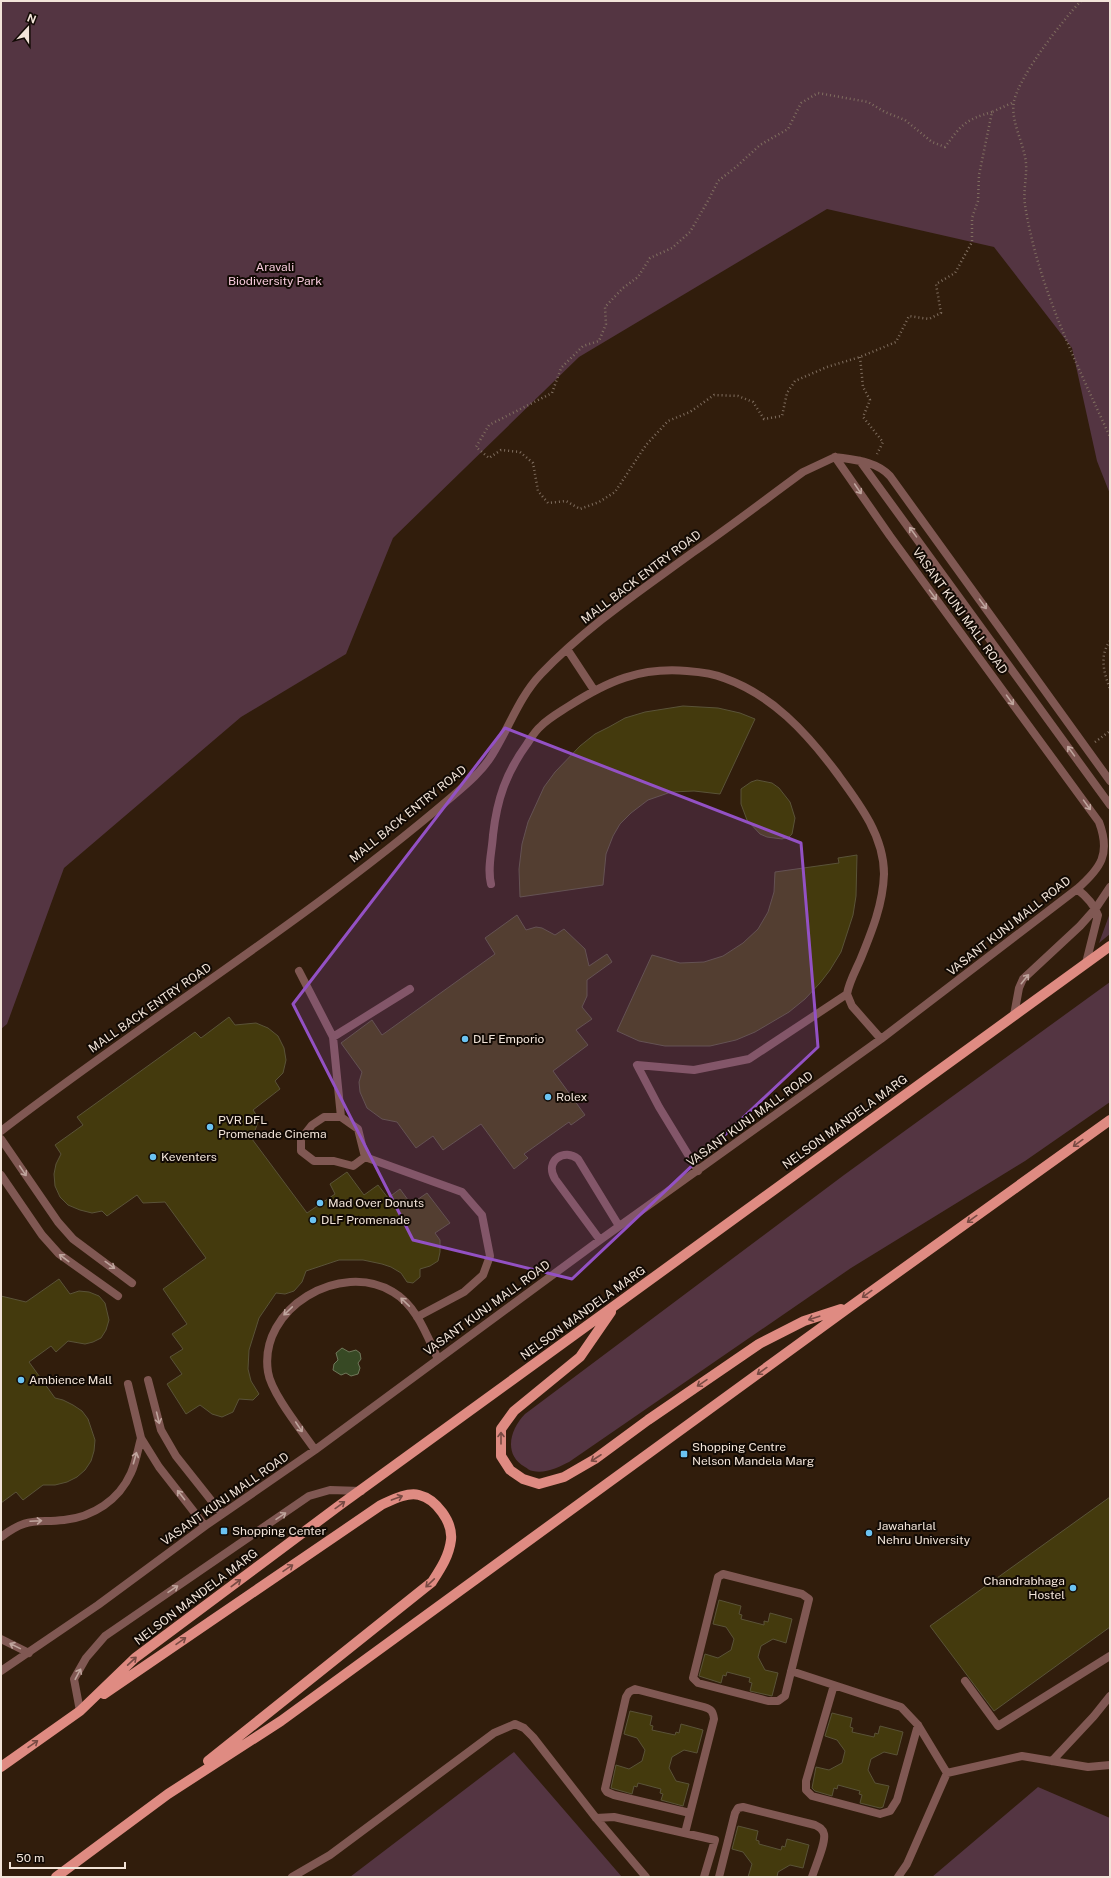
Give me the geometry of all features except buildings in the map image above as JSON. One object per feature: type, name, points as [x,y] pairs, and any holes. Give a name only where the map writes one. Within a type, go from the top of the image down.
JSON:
[{"type":"main road","name":"NELSON MANDELA MARG","points":[[80,1711],[135,1658],[361,1491],[1110,946]]},
{"type":"main road","name":"NELSON MANDELA MARG","points":[[168,1794],[281,1721],[851,1306],[1110,1120]]},
{"type":"main road","points":[[615,1306],[580,1357],[514,1411],[501,1429],[501,1456],[510,1470],[523,1479],[539,1484],[564,1477],[595,1459],[648,1420],[759,1344],[804,1321],[851,1306]]},
{"type":"main road","name":"NELSON MANDELA MARG","points":[[1,1767],[80,1711],[381,1505],[400,1496],[418,1495],[432,1502],[448,1521],[452,1538],[448,1554],[432,1582],[168,1794],[56,1877]]},
{"type":"lane","points":[[835,457],[860,461],[873,465],[890,476],[1110,781]]},
{"type":"lane","name":"VASANT KUNJ MALL ROAD","points":[[1,1671],[29,1653],[205,1526],[315,1450],[619,1226],[881,1039],[1077,889],[1094,874],[1106,856],[1105,834],[1099,822],[890,536],[835,457]]},
{"type":"lane","name":"MALL BACK ENTRY ROAD","points":[[1,1131],[50,1093],[301,915],[448,799],[480,771],[492,756],[519,704],[538,677],[567,649],[622,603],[803,472],[835,457]]},
{"type":"lane","name":"VASANT KUNJ MALL ROAD","points":[[860,461],[1110,805]]},
{"type":"lane","points":[[567,649],[594,690]]},
{"type":"lane","points":[[491,884],[489,865],[499,797],[512,765],[541,725],[594,690],[616,680],[649,671],[666,670],[697,672],[724,678],[748,689],[777,706],[791,718],[830,764],[854,796],[870,822],[878,844],[884,873],[882,893],[872,931],[847,994],[749,1059],[694,1070],[637,1065],[659,1107],[698,1171]]},
{"type":"lane","points":[[1014,1015],[1019,988],[1023,979],[1080,926],[1096,908],[1110,887]]},
{"type":"lane","points":[[1077,889],[1084,894],[1096,908],[1097,921],[1086,963]]},
{"type":"lane","points":[[298,971],[333,1037],[341,1117]]},
{"type":"lane","points":[[333,1037],[410,989]]},
{"type":"lane","points":[[847,994],[852,1006],[881,1039]]},
{"type":"lane","points":[[324,1116],[341,1117],[358,1129],[364,1157],[353,1166],[334,1161],[314,1161],[301,1151],[301,1139],[312,1125],[324,1116]]},
{"type":"lane","points":[[1,1139],[58,1222],[73,1239],[132,1283]]},
{"type":"lane","points":[[600,1240],[555,1179],[551,1172],[551,1165],[554,1161],[567,1155],[574,1156],[578,1159],[619,1226]]},
{"type":"lane","points":[[364,1157],[462,1192],[482,1215],[490,1256],[483,1276],[464,1292],[417,1316]]},
{"type":"lane","points":[[1,1175],[42,1235],[59,1254],[118,1296]]},
{"type":"lane","points":[[315,1450],[274,1388],[268,1372],[269,1344],[274,1329],[286,1312],[305,1298],[333,1284],[355,1282],[376,1284],[393,1292],[406,1302],[417,1316],[438,1359]]},
{"type":"lane","points":[[148,1380],[161,1430],[176,1456],[222,1514]]},
{"type":"lane","points":[[128,1384],[141,1438],[159,1467],[205,1526]]},
{"type":"lane","points":[[1,1537],[14,1527],[28,1522],[65,1520],[80,1517],[93,1513],[107,1504],[120,1492],[131,1473],[141,1438]]},
{"type":"lane","points":[[80,1711],[74,1679],[86,1658],[105,1636],[309,1496],[330,1490],[361,1491]]},
{"type":"lane","points":[[727,1574],[806,1596],[809,1602],[791,1671],[785,1696],[778,1702],[773,1702],[694,1680],[692,1674],[720,1575],[727,1574]]},
{"type":"lane","points":[[1,1639],[29,1653]]},
{"type":"lane","points":[[965,1681],[998,1726],[1110,1656]]},
{"type":"lane","points":[[791,1671],[901,1707],[918,1724],[947,1773]]},
{"type":"lane","points":[[834,1685],[806,1781],[806,1790],[812,1796],[880,1814],[890,1811],[897,1800],[918,1724]]},
{"type":"lane","points":[[685,1833],[714,1719],[714,1713],[710,1709],[704,1707],[635,1689],[629,1692],[626,1697],[605,1789],[614,1796],[690,1813]]},
{"type":"lane","points":[[1052,1761],[1094,1716],[1110,1696]]},
{"type":"lane","points":[[292,1877],[330,1855],[494,1733],[515,1724],[524,1728],[533,1737],[596,1818],[646,1877]]},
{"type":"lane","points":[[947,1773],[1022,1756],[1088,1767],[1110,1764]]},
{"type":"lane","points":[[898,1877],[907,1864],[947,1773]]},
{"type":"lane","points":[[719,1877],[735,1813],[738,1808],[743,1807],[816,1824],[821,1828],[824,1834],[812,1877]]},
{"type":"lane","points":[[596,1818],[614,1817],[727,1843]]},
{"type":"lane","points":[[704,1877],[715,1840]]},
{"type":"path","points":[[1081,1],[1059,27],[1018,88],[1014,102],[1015,116],[1026,163],[1024,203],[1029,228],[1051,304],[1110,437]]},
{"type":"path","points":[[992,112],[979,175],[978,201],[972,218],[972,242],[955,273],[936,284],[941,313],[929,319],[910,316],[896,342],[860,357],[827,367],[795,381],[787,393],[782,416],[764,419],[753,402],[738,396],[714,395],[690,412],[668,421],[646,445],[615,492],[599,502],[580,509],[566,501],[548,503],[538,491],[533,463],[520,452],[501,450],[489,458],[476,447],[489,425],[552,393],[561,368],[583,346],[599,341],[606,324],[604,306],[623,288],[638,277],[650,258],[672,248],[690,232],[718,181],[760,145],[788,129],[801,103],[818,92],[868,102],[905,120],[932,142],[945,146],[958,130],[972,118],[992,112],[1014,102]]},
{"type":"path","points":[[860,357],[863,387],[870,400],[862,416],[883,442],[873,465]]},
{"type":"path","points":[[1110,641],[1105,651],[1103,666],[1110,689]]},
{"type":"path","points":[[1087,748],[1110,732]]},
{"type":"highlighted area","points":[[505,728],[801,843],[818,1047],[572,1279],[413,1240],[293,1004]]},
{"type":"green space","name":"Aravali Biodiversity Park","points":[[1,1],[1110,1],[1110,494],[1097,461],[1072,348],[994,247],[827,209],[579,357],[393,538],[346,654],[241,717],[64,868],[7,1024],[1,1029]]},
{"type":"green space","points":[[1110,913],[1110,934],[1099,943]]},
{"type":"green space","points":[[1110,982],[1110,1102],[1025,1161],[851,1268],[569,1462],[552,1470],[538,1472],[530,1470],[518,1462],[511,1449],[511,1442],[516,1427],[525,1414],[844,1175]]},
{"type":"green space","points":[[514,1752],[622,1877],[350,1877]]},
{"type":"green space","points":[[1038,1787],[1110,1818],[1110,1877],[932,1877]]},
{"type":"shaded area","points":[[342,1348],[349,1352],[356,1350],[360,1353],[361,1359],[358,1363],[360,1368],[358,1374],[351,1376],[346,1373],[341,1375],[333,1370],[334,1364],[338,1360],[336,1353]]},
{"type":"place","name":"DLF Emporio","points":[[465,1039]]},
{"type":"place","name":"Rolex","points":[[548,1097]]},
{"type":"place","name":"PVR DFL Promenade Cinema","points":[[210,1127]]},
{"type":"place","name":"Keventers","points":[[153,1157]]},
{"type":"place","name":"Mad Over Donuts","points":[[320,1203]]},
{"type":"place","name":"DLF Promenade","points":[[313,1220]]},
{"type":"place","name":"Ambience Mall","points":[[21,1380]]},
{"type":"place","name":"Shopping Centre Nelson Mandela Marg","points":[[684,1454]]},
{"type":"place","name":"Shopping Center","points":[[224,1531]]},
{"type":"place","name":"Jawaharlal Nehru University","points":[[869,1533]]},
{"type":"place","name":"Chandrabhaga Hostel","points":[[1073,1588]]}]
